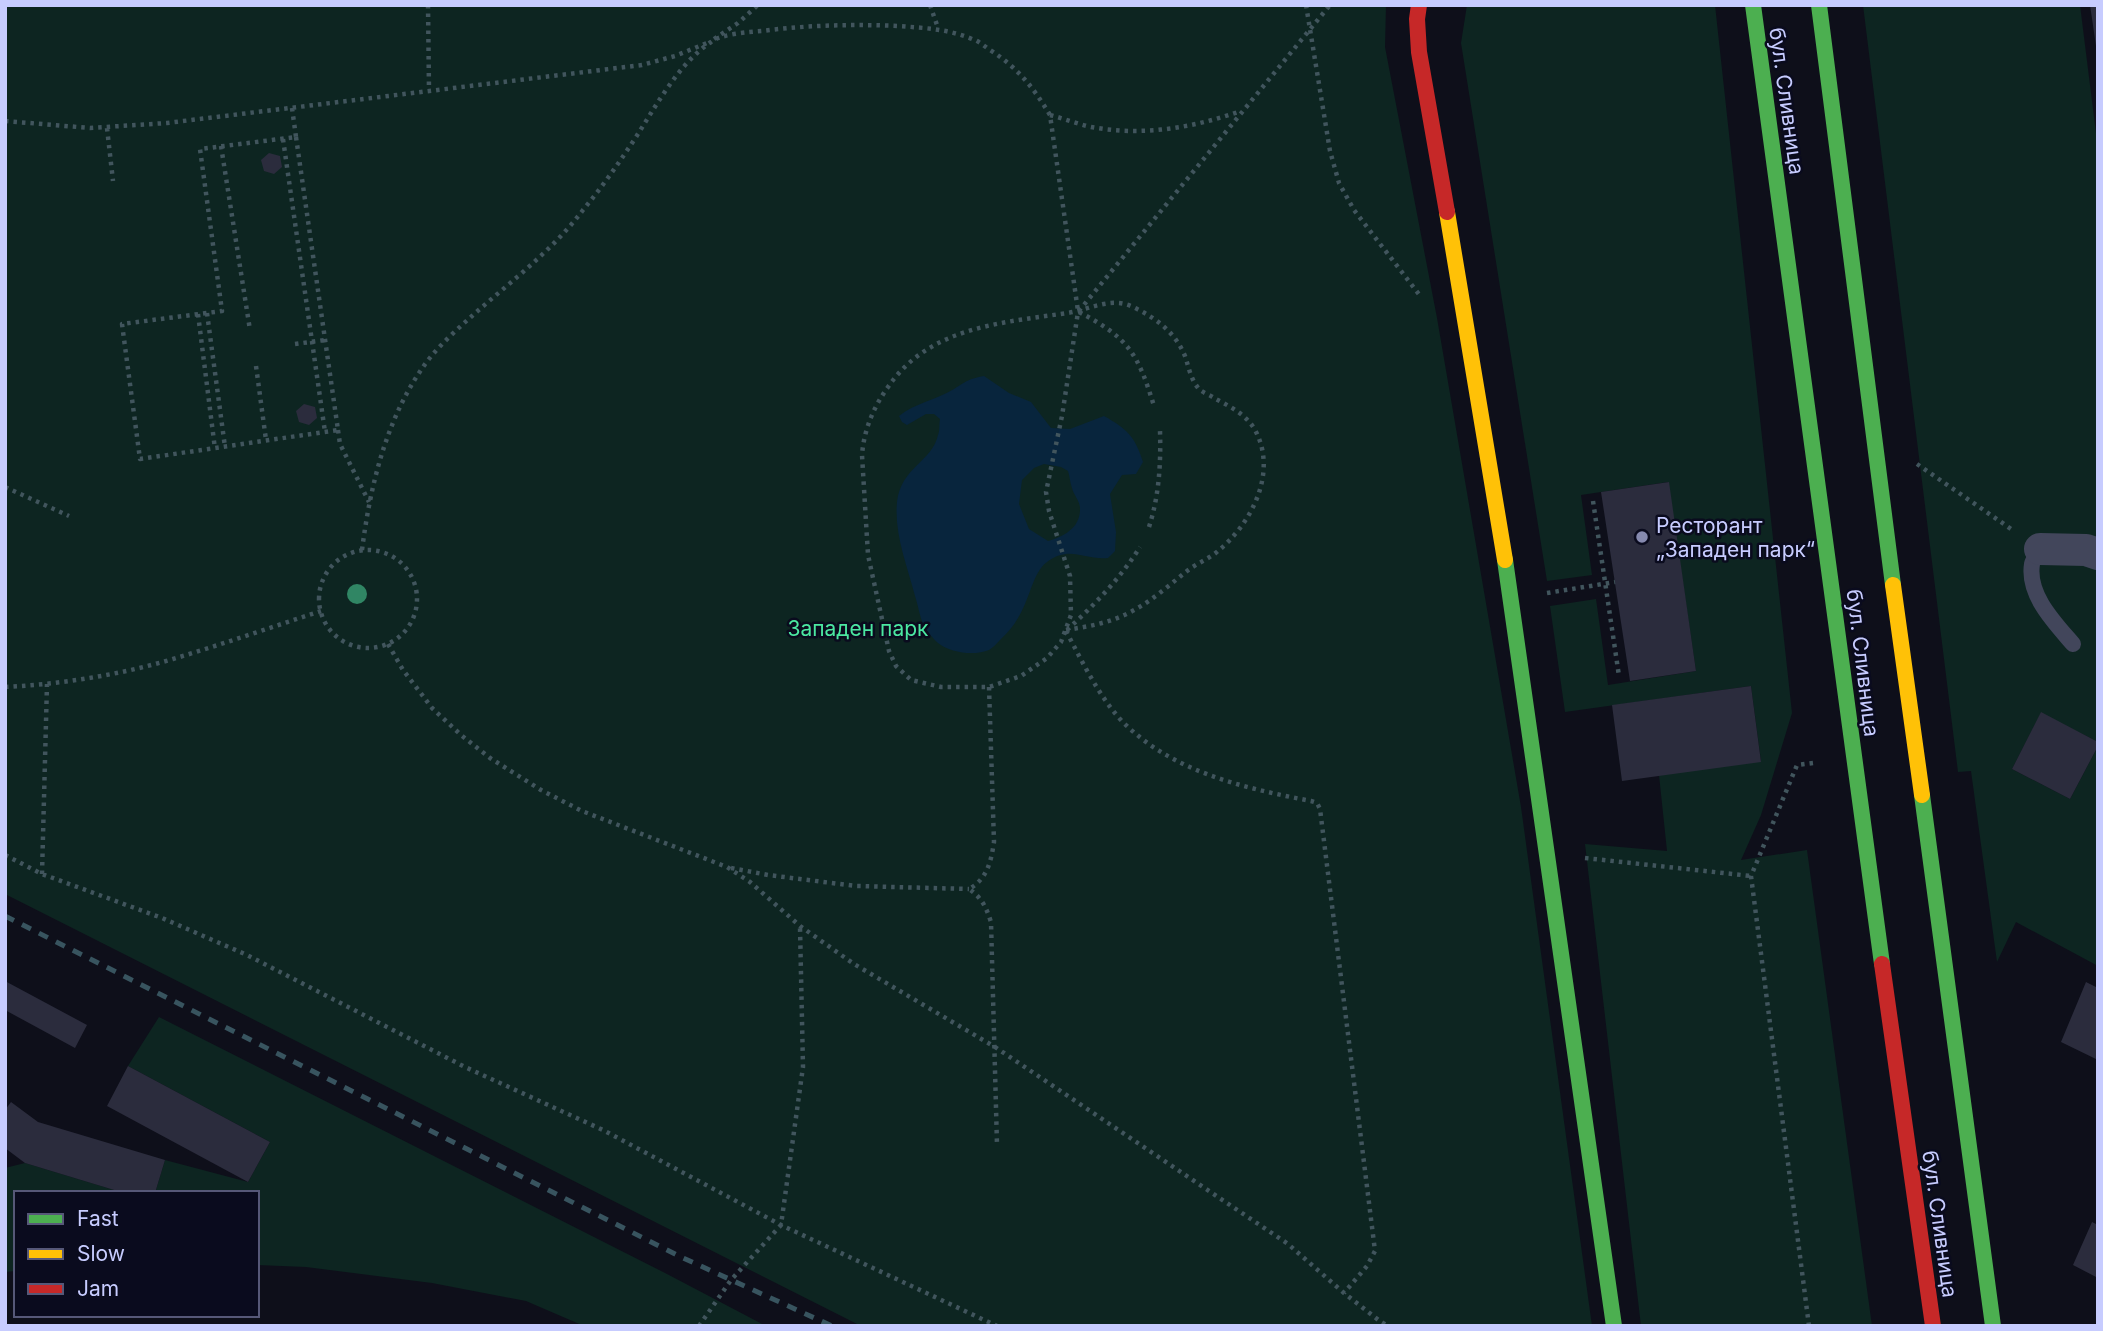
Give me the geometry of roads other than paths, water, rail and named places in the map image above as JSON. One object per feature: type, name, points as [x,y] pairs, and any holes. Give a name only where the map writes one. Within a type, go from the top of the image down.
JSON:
[{"type":"main road","points":[[1419,5],[1419,52],[1474,363],[1511,598],[1614,1326]]},
{"type":"main road","name":"бул. Сливница","points":[[1753,5],[1838,621],[1857,786],[1933,1326]]},
{"type":"main road","name":"бул. Сливница","points":[[1819,5],[1918,778],[1993,1326]]},
{"type":"street","points":[[2040,549],[2085,550],[2098,554]]},
{"type":"lane","points":[[2040,549],[2032,563],[2033,583],[2048,614],[2073,644]]},
{"type":"water","points":[[984,376],[1009,393],[1031,402],[1051,428],[1070,429],[1104,416],[1129,434],[1143,462],[1136,474],[1122,475],[1110,494],[1116,532],[1115,551],[1108,558],[1063,554],[1047,562],[1036,576],[1020,614],[1009,631],[989,650],[970,653],[943,646],[924,626],[897,526],[900,490],[910,473],[935,444],[940,419],[934,414],[926,414],[907,425],[899,416],[968,381]],"holes":[[[1044,464],[1068,471],[1080,505],[1080,515],[1070,530],[1048,541],[1029,529],[1019,504],[1022,480],[1034,468]]]},
{"type":"railway","points":[[5,916],[681,1257],[832,1326]]},
{"type":"place","name":"Ресторант „Западен парк“","points":[[1642,537]]},
{"type":"park label","name":"Западен парк","points":[[858,628]]}]
